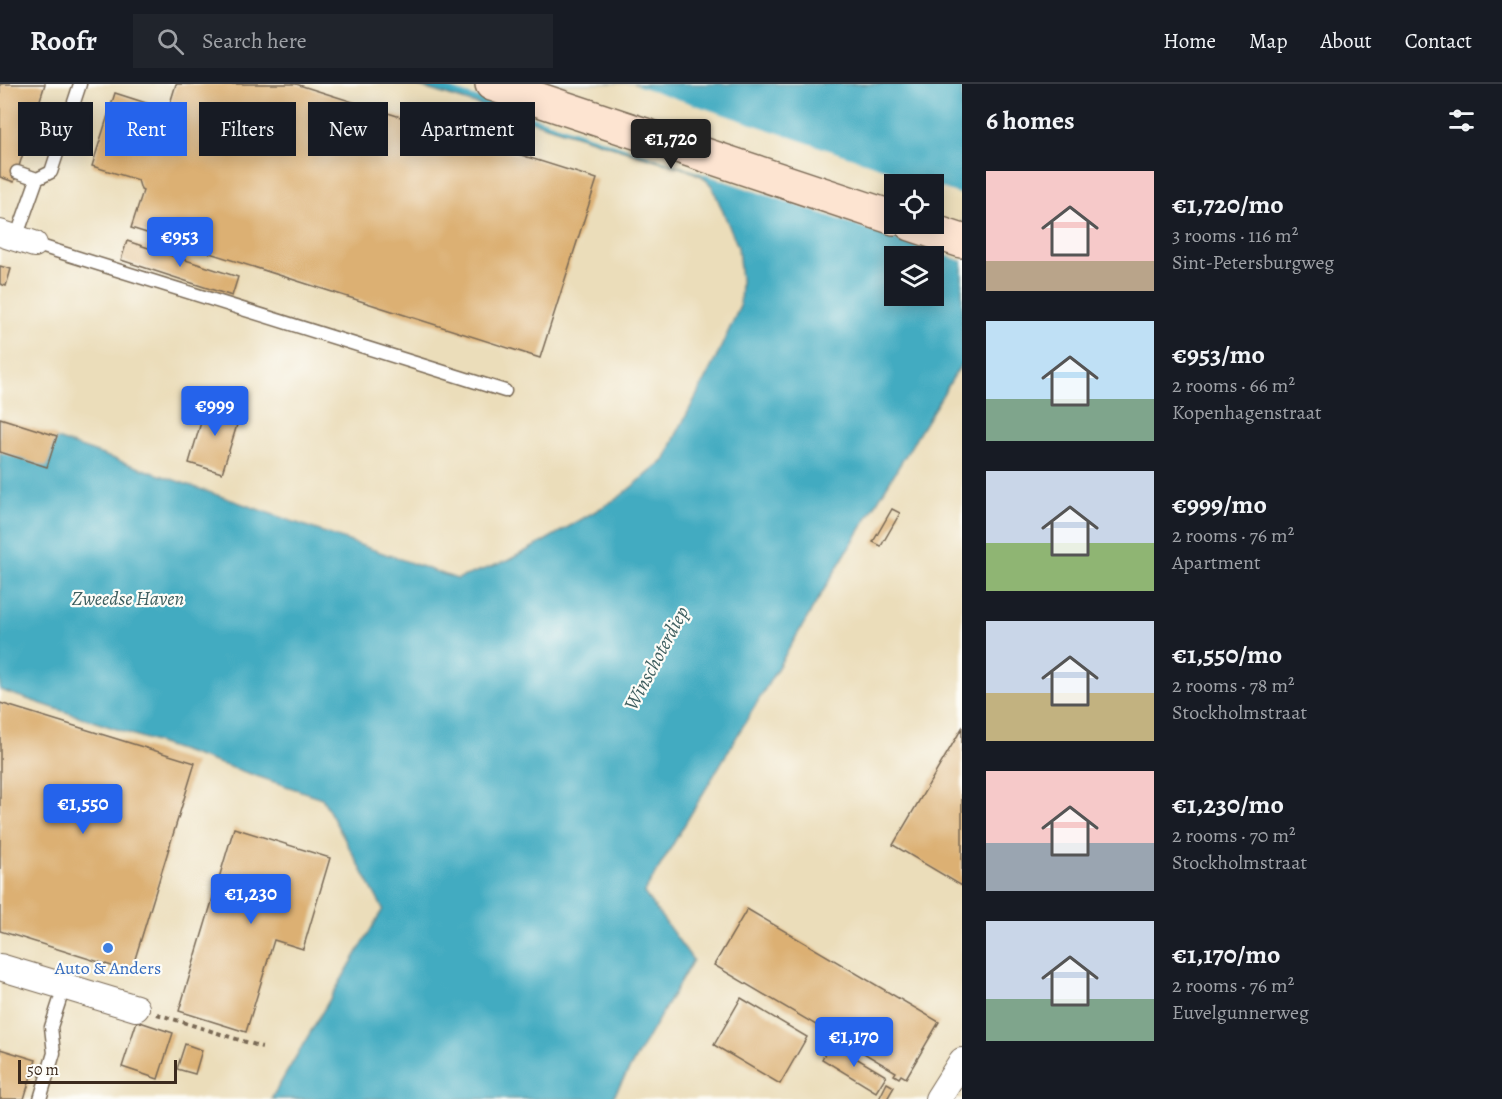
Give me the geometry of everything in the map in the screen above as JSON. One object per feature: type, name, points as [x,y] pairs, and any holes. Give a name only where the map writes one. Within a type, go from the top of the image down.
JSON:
[{"type":"street","points":[[492,84],[884,215]]},
{"type":"street","points":[[941,234],[962,241]]},
{"type":"street","points":[[0,967],[136,1008]]},
{"type":"street","points":[[939,1099],[962,1060]]},
{"type":"lane","points":[[17,172],[37,178],[51,172],[80,84]]},
{"type":"lane","points":[[37,178],[17,238],[505,391]]},
{"type":"lane","points":[[40,1099],[54,1053],[51,1027],[64,987]]},
{"type":"path","points":[[136,1008],[262,1047]]},
{"type":"water","points":[[411,84],[962,84],[962,363],[844,556],[644,893],[693,960],[612,1099],[271,1099],[383,909],[322,798],[0,690],[0,419],[457,579],[507,561],[541,543],[618,498],[666,459],[740,306],[741,280],[738,247],[712,186],[702,176],[535,122],[535,102],[469,102]]},
{"type":"pier","points":[[437,84],[633,84],[900,174],[884,174],[884,234],[944,234],[944,189],[962,195],[962,261],[944,255],[944,246],[918,246],[535,117],[535,102],[490,102]]},
{"type":"building","points":[[0,84],[45,84],[39,102],[18,102],[18,156],[22,156],[14,182],[0,177]]},
{"type":"building","points":[[176,84],[296,84],[353,102],[308,102],[308,156],[388,156],[388,113],[400,117],[400,156],[524,156],[597,179],[540,358],[131,228],[143,191],[138,180],[92,166],[105,125],[105,156],[187,156],[187,102],[170,102]]},
{"type":"building","points":[[115,93],[143,102],[112,102]]},
{"type":"building","points":[[127,241],[238,277],[232,296],[121,260]]},
{"type":"building","points":[[0,266],[11,269],[6,286],[0,284]]},
{"type":"building","points":[[207,402],[241,412],[222,473],[189,463]]},
{"type":"building","points":[[0,418],[57,436],[47,467],[0,452]]},
{"type":"building","points":[[892,509],[900,513],[881,546],[873,542]]},
{"type":"building","points":[[0,703],[195,763],[131,972],[0,931]]},
{"type":"building","points":[[962,728],[962,886],[893,845]]},
{"type":"building","points":[[234,828],[330,858],[303,949],[274,940],[246,1032],[179,1011]]},
{"type":"building","points":[[747,909],[939,1022],[906,1078],[901,1075],[899,1078],[894,1075],[896,1072],[714,965]]},
{"type":"building","points":[[741,998],[807,1037],[780,1084],[714,1045]]},
{"type":"building","points":[[137,1021],[173,1033],[158,1079],[122,1067]]},
{"type":"building","points":[[831,1043],[886,1076],[876,1092],[822,1059]]},
{"type":"building","points":[[185,1044],[202,1050],[195,1074],[177,1069]]},
{"type":"building","points":[[0,1049],[36,1060],[24,1099],[0,1099]]},
{"type":"building","points":[[887,1083],[894,1087],[887,1099],[879,1099]]},
{"type":"place","name":"Auto & Anders","points":[[108,948]]},
{"type":"water label","name":"Zweedse Haven","points":[[128,598]]},
{"type":"water label","name":"Winschoterdiep","points":[[656,658]]}]
